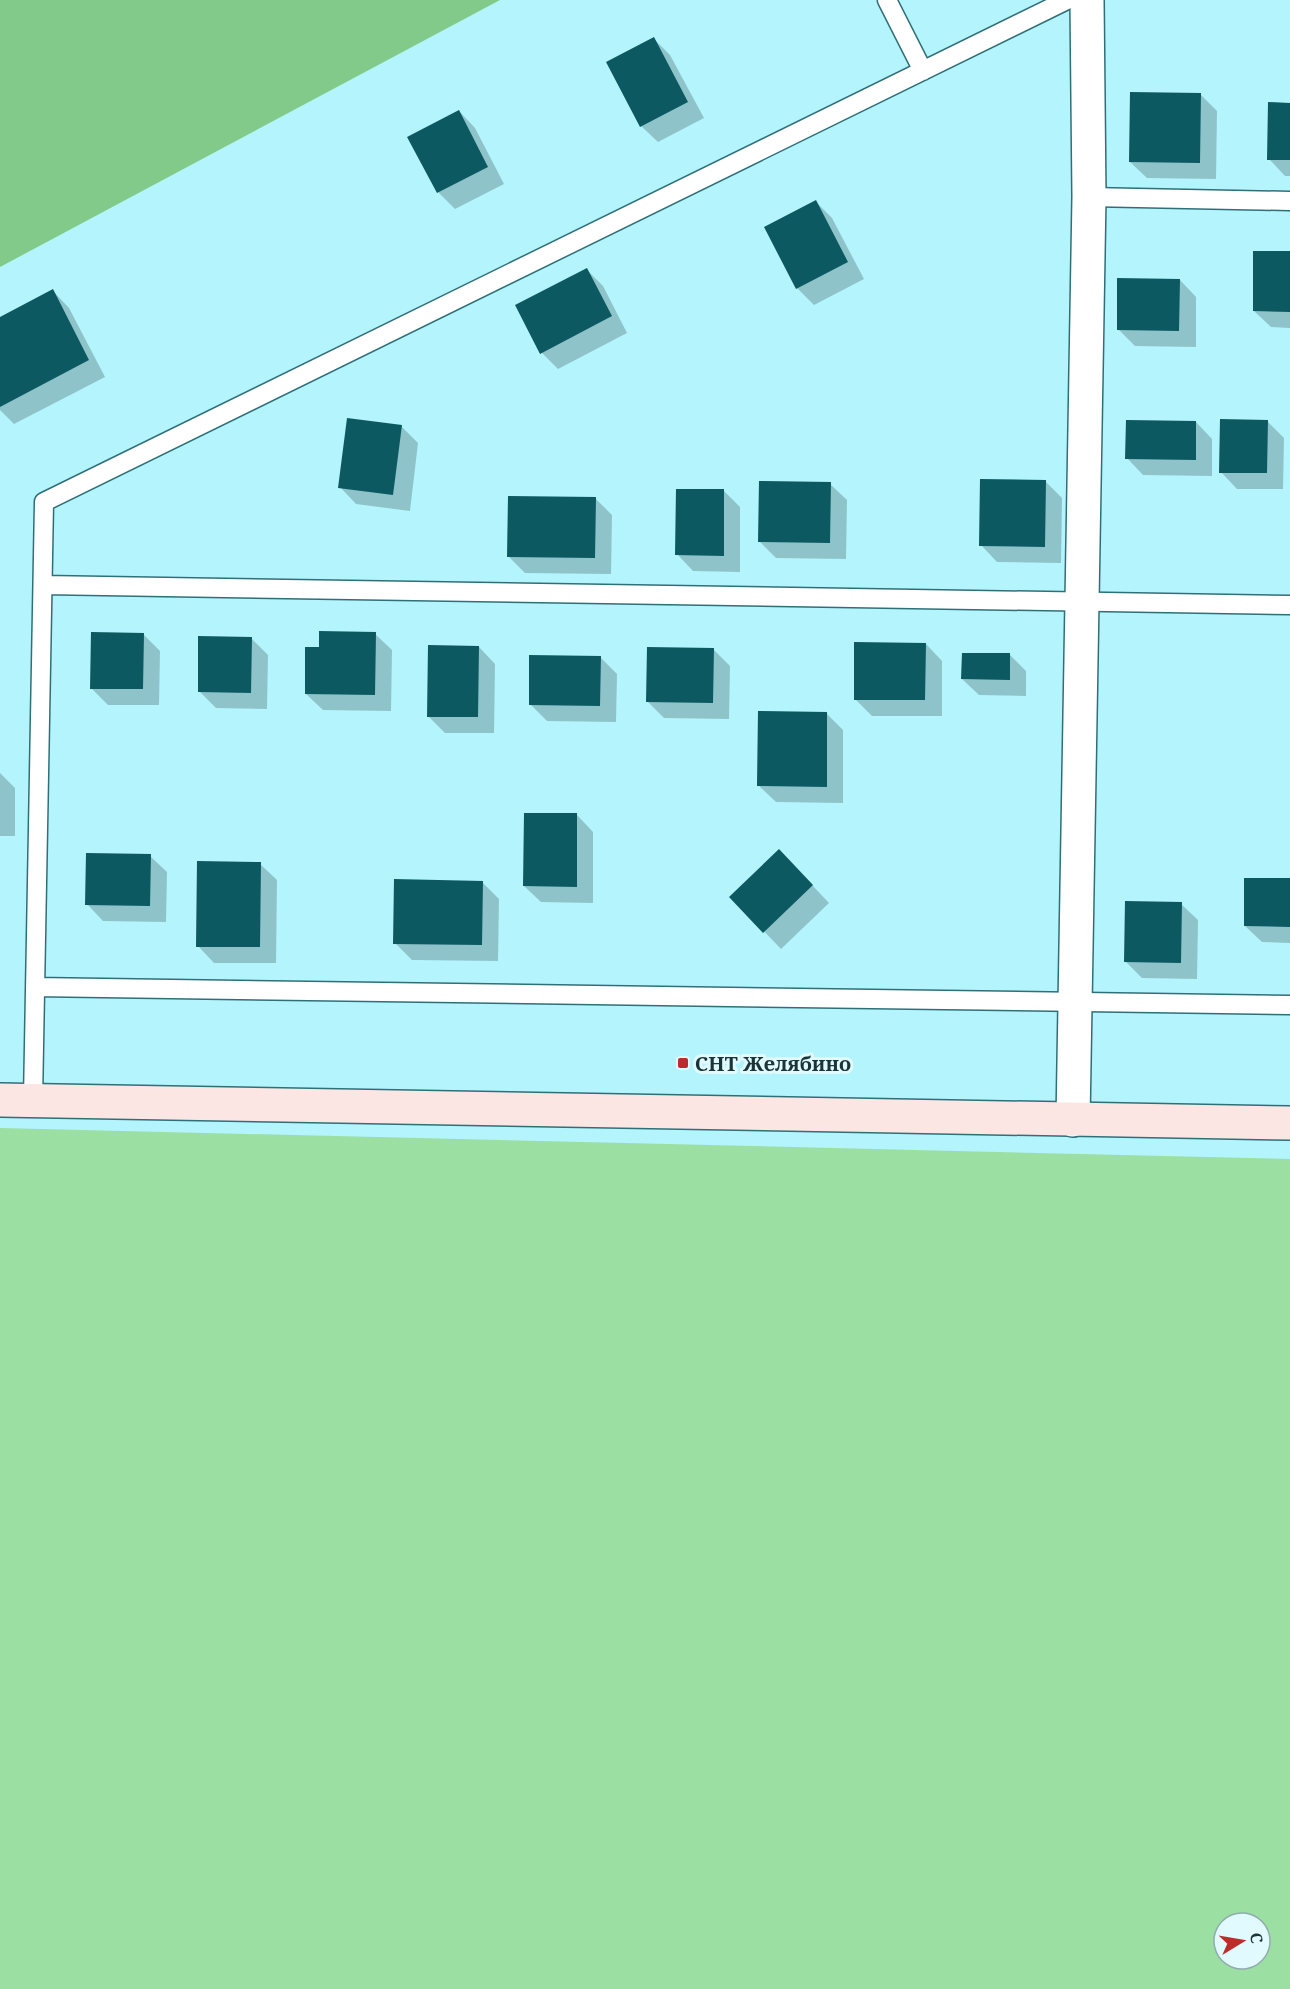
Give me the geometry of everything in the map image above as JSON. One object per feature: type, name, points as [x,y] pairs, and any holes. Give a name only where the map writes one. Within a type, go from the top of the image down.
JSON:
[{"type":"street","points":[[1073,1120],[1089,197],[1087,0]]},
{"type":"street","points":[[0,1100],[1290,1123]]},
{"type":"lane","points":[[887,0],[923,71]]},
{"type":"lane","points":[[33,1100],[44,502],[1067,0]]},
{"type":"lane","points":[[1089,197],[1290,201]]},
{"type":"lane","points":[[43,585],[1290,605]]},
{"type":"lane","points":[[35,987],[1290,1005]]},
{"type":"green space","points":[[0,0],[500,0],[0,267]]},
{"type":"green space","points":[[0,1128],[1290,1159],[1290,1989],[0,1989]]},
{"type":"building","points":[[654,37],[688,102],[640,127],[606,62]]},
{"type":"building","points":[[1130,92],[1201,93],[1200,163],[1129,162]]},
{"type":"building","points":[[1268,102],[1290,103],[1290,160],[1267,160]]},
{"type":"building","points":[[459,110],[488,167],[437,193],[407,137]]},
{"type":"building","points":[[816,200],[848,262],[796,289],[764,227]]},
{"type":"building","points":[[1253,251],[1290,251],[1290,312],[1253,311]]},
{"type":"building","points":[[587,268],[612,316],[540,354],[515,305]]},
{"type":"building","points":[[1117,278],[1180,279],[1179,331],[1117,330]]},
{"type":"building","points":[[53,289],[89,360],[0,407],[0,317]]},
{"type":"building","points":[[347,418],[402,425],[393,495],[338,488]]},
{"type":"building","points":[[1220,419],[1268,420],[1267,473],[1219,473]]},
{"type":"building","points":[[1126,420],[1196,421],[1196,460],[1125,459]]},
{"type":"building","points":[[980,479],[1046,480],[1045,547],[979,546]]},
{"type":"building","points":[[759,481],[831,482],[830,543],[758,542]]},
{"type":"building","points":[[676,489],[724,489],[724,556],[675,555]]},
{"type":"building","points":[[508,496],[596,497],[595,558],[507,557]]},
{"type":"building","points":[[319,631],[376,632],[375,695],[305,694],[305,647],[319,647]]},
{"type":"building","points":[[91,632],[144,633],[143,689],[90,689]]},
{"type":"building","points":[[198,636],[252,637],[251,693],[198,692]]},
{"type":"building","points":[[854,642],[926,643],[925,700],[854,700]]},
{"type":"building","points":[[428,645],[479,646],[478,717],[427,717]]},
{"type":"building","points":[[647,647],[714,648],[713,703],[646,702]]},
{"type":"building","points":[[962,653],[1010,653],[1010,680],[961,679]]},
{"type":"building","points":[[529,655],[601,656],[600,706],[529,705]]},
{"type":"building","points":[[758,711],[827,712],[827,787],[757,786]]},
{"type":"building","points":[[524,813],[577,813],[577,887],[523,886]]},
{"type":"building","points":[[779,849],[813,885],[763,933],[729,897]]},
{"type":"building","points":[[86,853],[151,854],[150,906],[85,905]]},
{"type":"building","points":[[197,861],[261,862],[260,947],[196,947]]},
{"type":"building","points":[[1244,878],[1290,878],[1290,927],[1244,926]]},
{"type":"building","points":[[394,879],[483,881],[482,945],[393,944]]},
{"type":"building","points":[[1125,901],[1182,902],[1181,963],[1124,962]]},
{"type":"place","name":"СНТ Желябино","points":[[683,1063]]}]
